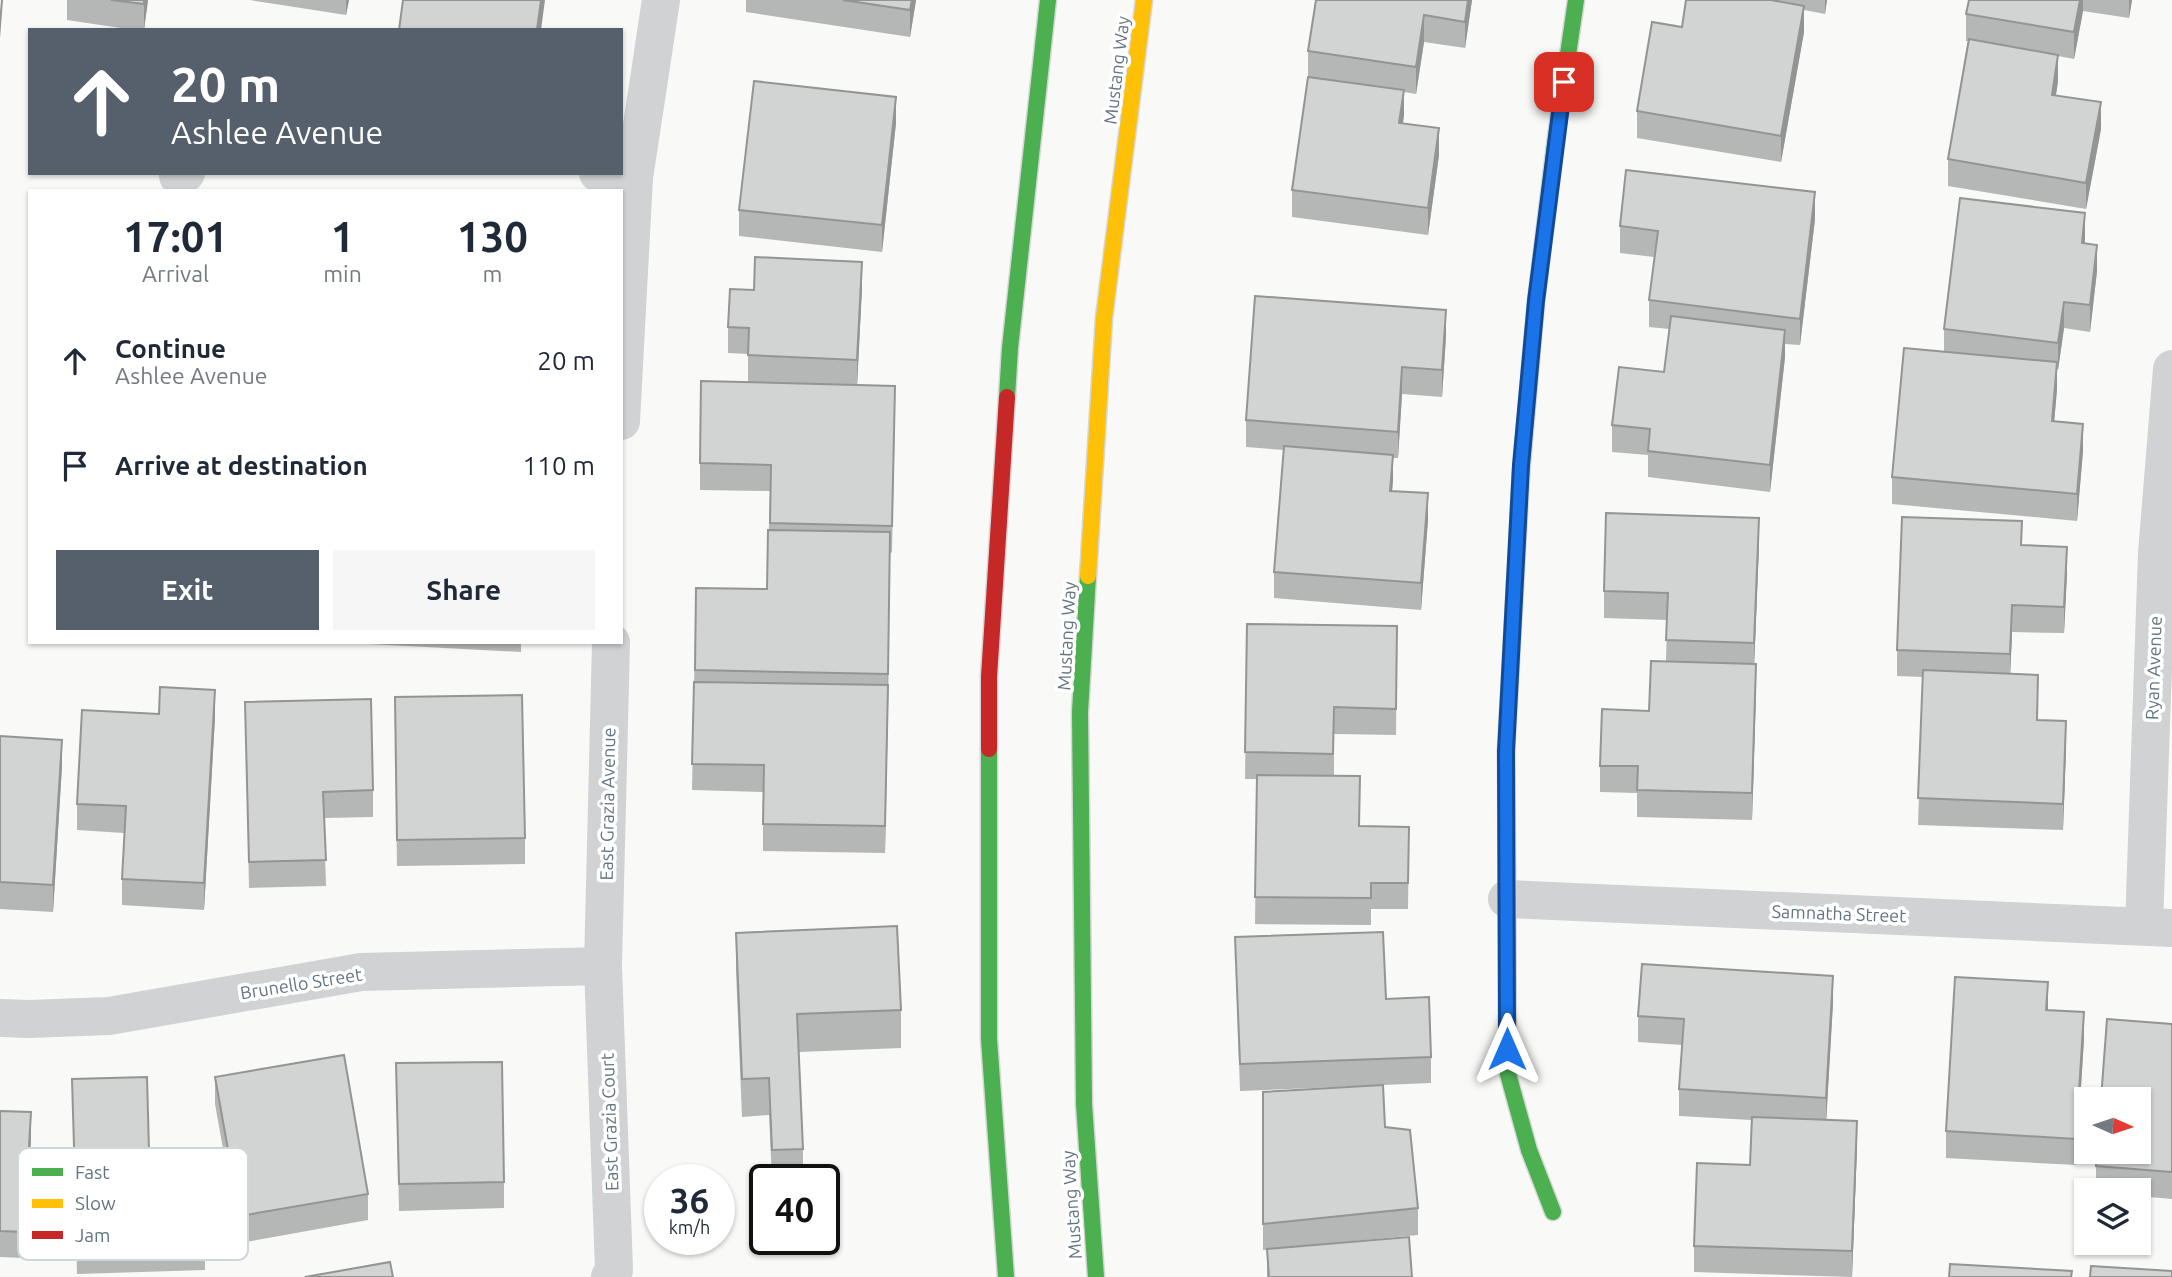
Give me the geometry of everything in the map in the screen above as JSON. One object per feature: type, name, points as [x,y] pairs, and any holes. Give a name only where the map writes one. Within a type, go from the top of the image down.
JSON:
[{"type":"street","points":[[623,149],[661,0]]},
{"type":"street","points":[[1006,1277],[989,1039],[989,677],[1010,348],[1048,0]]},
{"type":"street","name":"Mustang Way","points":[[1096,1277],[1084,1104],[1080,712],[1104,318],[1144,0]]},
{"type":"street","points":[[1553,1212],[1528,1150],[1508,1074],[1506,751],[1522,451],[1537,288],[1576,0]]},
{"type":"street","name":"Ryan Avenue","points":[[2158,927],[2157,553],[2172,369]]},
{"type":"street","name":"East Grazia Avenue","points":[[603,966],[611,644]]},
{"type":"street","name":"Samnatha Street","points":[[1507,899],[2158,927]]},
{"type":"street","name":"Brunello Street","points":[[0,1018],[109,1016],[361,972],[603,966]]},
{"type":"street","name":"East Grazia Court","points":[[603,966],[614,1270],[610,1277]]},
{"type":"building","points":[[111,0],[144,0],[144,4]]},
{"type":"building","points":[[403,0],[541,0],[537,28],[399,28]]},
{"type":"building","points":[[843,0],[912,0],[910,10]]},
{"type":"building","points":[[1316,0],[1468,0],[1465,22],[1424,15],[1416,67],[1308,51]]},
{"type":"building","points":[[1686,0],[1771,0],[1804,6],[1781,136],[1637,111],[1652,22],[1682,27]]},
{"type":"building","points":[[1969,0],[2080,0],[2074,32],[1966,14]]},
{"type":"building","points":[[1969,39],[2058,55],[2052,95],[2101,102],[2086,183],[1948,159]]},
{"type":"building","points":[[1308,77],[1404,90],[1399,123],[1439,128],[1428,208],[1292,190]]},
{"type":"building","points":[[754,81],[896,97],[882,225],[739,210]]},
{"type":"building","points":[[1626,170],[1815,192],[1800,319],[1649,300],[1658,231],[1620,226]]},
{"type":"building","points":[[1960,198],[2085,213],[2082,243],[2097,245],[2090,305],[2064,302],[2058,343],[1944,329]]},
{"type":"building","points":[[755,257],[862,262],[857,360],[748,355],[749,328],[728,327],[730,289],[754,290]]},
{"type":"building","points":[[1255,296],[1446,310],[1442,370],[1402,367],[1398,432],[1246,420]]},
{"type":"building","points":[[1671,316],[1785,330],[1770,465],[1648,451],[1650,429],[1612,425],[1619,367],[1664,372]]},
{"type":"building","points":[[1904,348],[2057,362],[2052,421],[2083,424],[2077,494],[1892,477]]},
{"type":"building","points":[[701,381],[895,386],[892,526],[770,523],[771,465],[700,463]]},
{"type":"building","points":[[1284,446],[1393,455],[1390,491],[1428,493],[1421,583],[1274,572]]},
{"type":"building","points":[[1606,513],[1759,518],[1754,643],[1666,640],[1668,593],[1604,591]]},
{"type":"building","points":[[1902,517],[2022,521],[2021,545],[2067,547],[2064,607],[2012,605],[2010,654],[1897,650]]},
{"type":"building","points":[[768,530],[890,532],[888,674],[695,670],[696,588],[767,589]]},
{"type":"building","points":[[1247,624],[1397,626],[1396,709],[1334,707],[1333,754],[1245,752]]},
{"type":"building","points":[[1651,661],[1756,664],[1752,793],[1637,790],[1638,766],[1600,766],[1602,709],[1649,711]]},
{"type":"building","points":[[1923,670],[2038,675],[2037,720],[2066,721],[2063,804],[1918,798]]},
{"type":"building","points":[[694,682],[888,685],[885,826],[763,824],[764,765],[692,764]]},
{"type":"building","points":[[160,687],[215,690],[204,883],[122,879],[126,806],[77,804],[82,710],[159,714]]},
{"type":"building","points":[[522,695],[525,838],[397,840],[395,697]]},
{"type":"building","points":[[371,699],[373,790],[323,792],[326,860],[249,862],[245,702]]},
{"type":"building","points":[[0,736],[62,740],[53,885],[0,882]]},
{"type":"building","points":[[1257,775],[1360,776],[1359,826],[1409,827],[1408,883],[1371,883],[1371,898],[1255,897]]},
{"type":"building","points":[[897,926],[901,1010],[797,1014],[803,1149],[772,1150],[769,1078],[742,1079],[736,933]]},
{"type":"building","points":[[1383,932],[1386,999],[1429,997],[1431,1057],[1240,1064],[1235,937]]},
{"type":"building","points":[[1642,964],[1833,976],[1826,1098],[1679,1089],[1684,1019],[1638,1016]]},
{"type":"building","points":[[1955,977],[2048,982],[2046,1010],[2084,1012],[2079,1087],[2074,1087],[2074,1139],[1946,1131]]},
{"type":"building","points":[[2107,1019],[2172,1024],[2172,1172],[2096,1166],[2151,1164],[2151,1087],[2102,1087]]},
{"type":"building","points":[[344,1055],[368,1194],[248,1215],[248,1148],[228,1148],[215,1077]]},
{"type":"building","points":[[502,1062],[504,1182],[399,1184],[396,1063]]},
{"type":"building","points":[[147,1077],[149,1148],[74,1148],[72,1079]]},
{"type":"building","points":[[1383,1085],[1385,1127],[1410,1130],[1418,1208],[1263,1224],[1263,1092]]},
{"type":"building","points":[[0,1111],[31,1112],[29,1148],[18,1148],[18,1232],[0,1231]]},
{"type":"building","points":[[1752,1117],[1857,1121],[1852,1251],[1694,1246],[1697,1163],[1750,1165]]},
{"type":"building","points":[[1409,1237],[1412,1277],[1269,1277],[1267,1249]]},
{"type":"building","points":[[390,1262],[393,1277],[305,1277]]},
{"type":"building","points":[[1950,1264],[2072,1271],[2071,1277],[1949,1277]]},
{"type":"building","points":[[2091,1266],[2172,1271],[2172,1277],[2090,1277]]},
{"type":"traffic: fast","points":[[1007,397],[1048,0]]},
{"type":"traffic: fast","points":[[1521,474],[1536,301],[1576,0]]},
{"type":"traffic: fast","points":[[1088,576],[1080,712],[1084,1104],[1096,1277]]},
{"type":"traffic: fast","points":[[989,749],[989,1039],[1006,1277]]},
{"type":"traffic: fast","points":[[1507,870],[1508,1074],[1529,1150],[1553,1212]]},
{"type":"traffic: slow","points":[[1088,576],[1104,318],[1144,0]]},
{"type":"traffic: jam","points":[[989,749],[989,677],[1007,397]]},
{"type":"traffic: jam","points":[[1507,870],[1506,751],[1521,474]]},
{"type":"route","points":[[1507,1049],[1506,751],[1521,465],[1536,301],[1564,82]]}]
